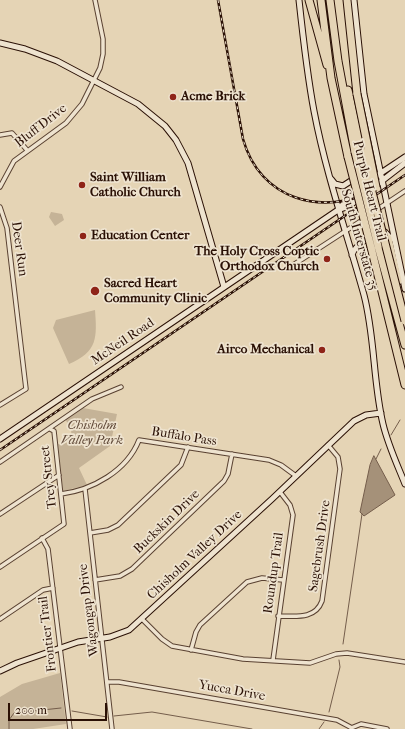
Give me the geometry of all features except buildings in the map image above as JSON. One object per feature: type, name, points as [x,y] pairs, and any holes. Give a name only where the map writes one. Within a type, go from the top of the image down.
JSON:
[{"type":"highway","points":[[309,0],[331,78]]},
{"type":"highway","name":"Purple Heart Trail","points":[[321,0],[331,78],[348,157],[405,345]]},
{"type":"highway","name":"Purple Heart Trail","points":[[330,0],[338,61],[358,151],[375,246],[405,385]]},
{"type":"highway","points":[[347,0],[357,94],[373,176],[405,309]]},
{"type":"highway","points":[[358,151],[405,321]]},
{"type":"main road","name":"South Interstate 35","points":[[299,0],[313,106],[338,210],[363,295],[369,324],[381,413],[391,450],[405,484]]},
{"type":"main road","points":[[354,0],[360,68],[376,156],[405,289]]},
{"type":"main road","points":[[0,43],[42,55],[94,80],[148,110],[165,126],[176,140],[188,163],[224,287]]},
{"type":"main road","points":[[330,177],[335,184],[345,186],[374,165],[376,156]]},
{"type":"main road","name":"McNeil Road","points":[[338,210],[346,201],[380,174],[405,157]]},
{"type":"main road","name":"McNeil Road","points":[[0,438],[338,210],[349,206],[405,163]]},
{"type":"main road","points":[[352,255],[354,248],[379,231],[386,232],[394,243]]},
{"type":"main road","name":"Chisholm Valley Drive","points":[[0,671],[17,663],[84,640],[102,638],[124,632],[142,619],[280,492],[356,419],[366,415],[381,413]]},
{"type":"street","name":"Bluff Drive","points":[[0,186],[10,165],[26,150],[70,119],[82,104],[102,63],[103,48],[95,0]]},
{"type":"street","points":[[0,135],[12,133],[26,150]]},
{"type":"street","points":[[290,267],[405,192]]},
{"type":"street","name":"Deer Run","points":[[0,207],[7,228],[26,389],[0,405]]},
{"type":"street","points":[[0,462],[47,429],[50,429],[56,422],[92,400],[121,387]]},
{"type":"street","name":"Trey Street","points":[[42,538],[64,524],[54,432],[50,429]]},
{"type":"street","name":"Buffalo Pass","points":[[61,494],[85,489],[103,480],[127,459],[134,451],[139,440],[272,461],[296,476]]},
{"type":"street","name":"Sagebrush Drive","points":[[278,616],[308,616],[318,610],[322,601],[340,469],[338,457],[328,445]]},
{"type":"street","points":[[90,533],[108,530],[118,525],[181,465],[188,447]]},
{"type":"street","name":"Buckskin Drive","points":[[95,580],[120,576],[132,569],[224,482],[228,474],[232,454]]},
{"type":"street","points":[[0,514],[59,475]]},
{"type":"street","name":"Wagongap Drive","points":[[85,489],[112,729]]},
{"type":"street","name":"Roundup Trail","points":[[273,660],[293,514],[290,505],[280,492]]},
{"type":"street","points":[[0,567],[42,538]]},
{"type":"street","name":"Frontier Trail","points":[[42,538],[48,549],[70,729]]},
{"type":"street","points":[[191,650],[196,632],[200,625],[242,585],[257,578],[283,580]]},
{"type":"street","points":[[0,619],[43,590],[53,588]]},
{"type":"street","points":[[142,619],[168,644],[191,650],[243,659],[310,663],[336,654],[347,653],[405,662]]},
{"type":"street","name":"Yucca Drive","points":[[107,682],[119,682],[337,720],[351,728]]},
{"type":"street","points":[[351,728],[361,724],[387,729]]},
{"type":"green space","points":[[51,212],[62,214],[64,220],[55,226],[49,217]]},
{"type":"green space","points":[[95,310],[96,328],[94,343],[86,354],[69,364],[53,328],[56,320]]},
{"type":"green space","name":"Chisholm Valley Park","points":[[83,408],[117,414],[110,446],[79,468],[87,485],[63,491],[58,444],[72,442],[71,429],[65,419]]},
{"type":"green space","points":[[60,673],[66,724],[33,729],[0,729],[0,697],[22,684]]},
{"type":"shaded area","points":[[374,456],[395,495],[364,516],[360,512],[370,465]]},
{"type":"waterway","points":[[391,435],[400,420]]},
{"type":"waterway","points":[[376,459],[381,449]]},
{"type":"waterway","points":[[343,644],[362,514]]},
{"type":"waterway","points":[[329,712],[340,667],[339,660]]},
{"type":"waterway","points":[[9,729],[9,720],[14,713],[61,708]]},
{"type":"waterway","points":[[72,711],[107,717]]},
{"type":"waterway","points":[[114,716],[152,712],[252,729]]},
{"type":"waterway","points":[[319,729],[324,722]]},
{"type":"railway","points":[[218,0],[243,139],[251,160],[263,176],[278,189],[296,198],[315,202],[335,202],[355,198],[376,190]]},
{"type":"railway","points":[[0,450],[405,175]]},
{"type":"place","name":"Acme Brick","points":[[173,97]]},
{"type":"place","name":"Saint William Catholic Church","points":[[82,185]]},
{"type":"place","name":"Education Center","points":[[83,236]]},
{"type":"place","name":"The Holy Cross Coptic Orthodox Church","points":[[327,259]]},
{"type":"place","name":"Sacred Heart Community Clinic","points":[[95,291]]},
{"type":"place","name":"Airco Mechanical","points":[[322,350]]}]
